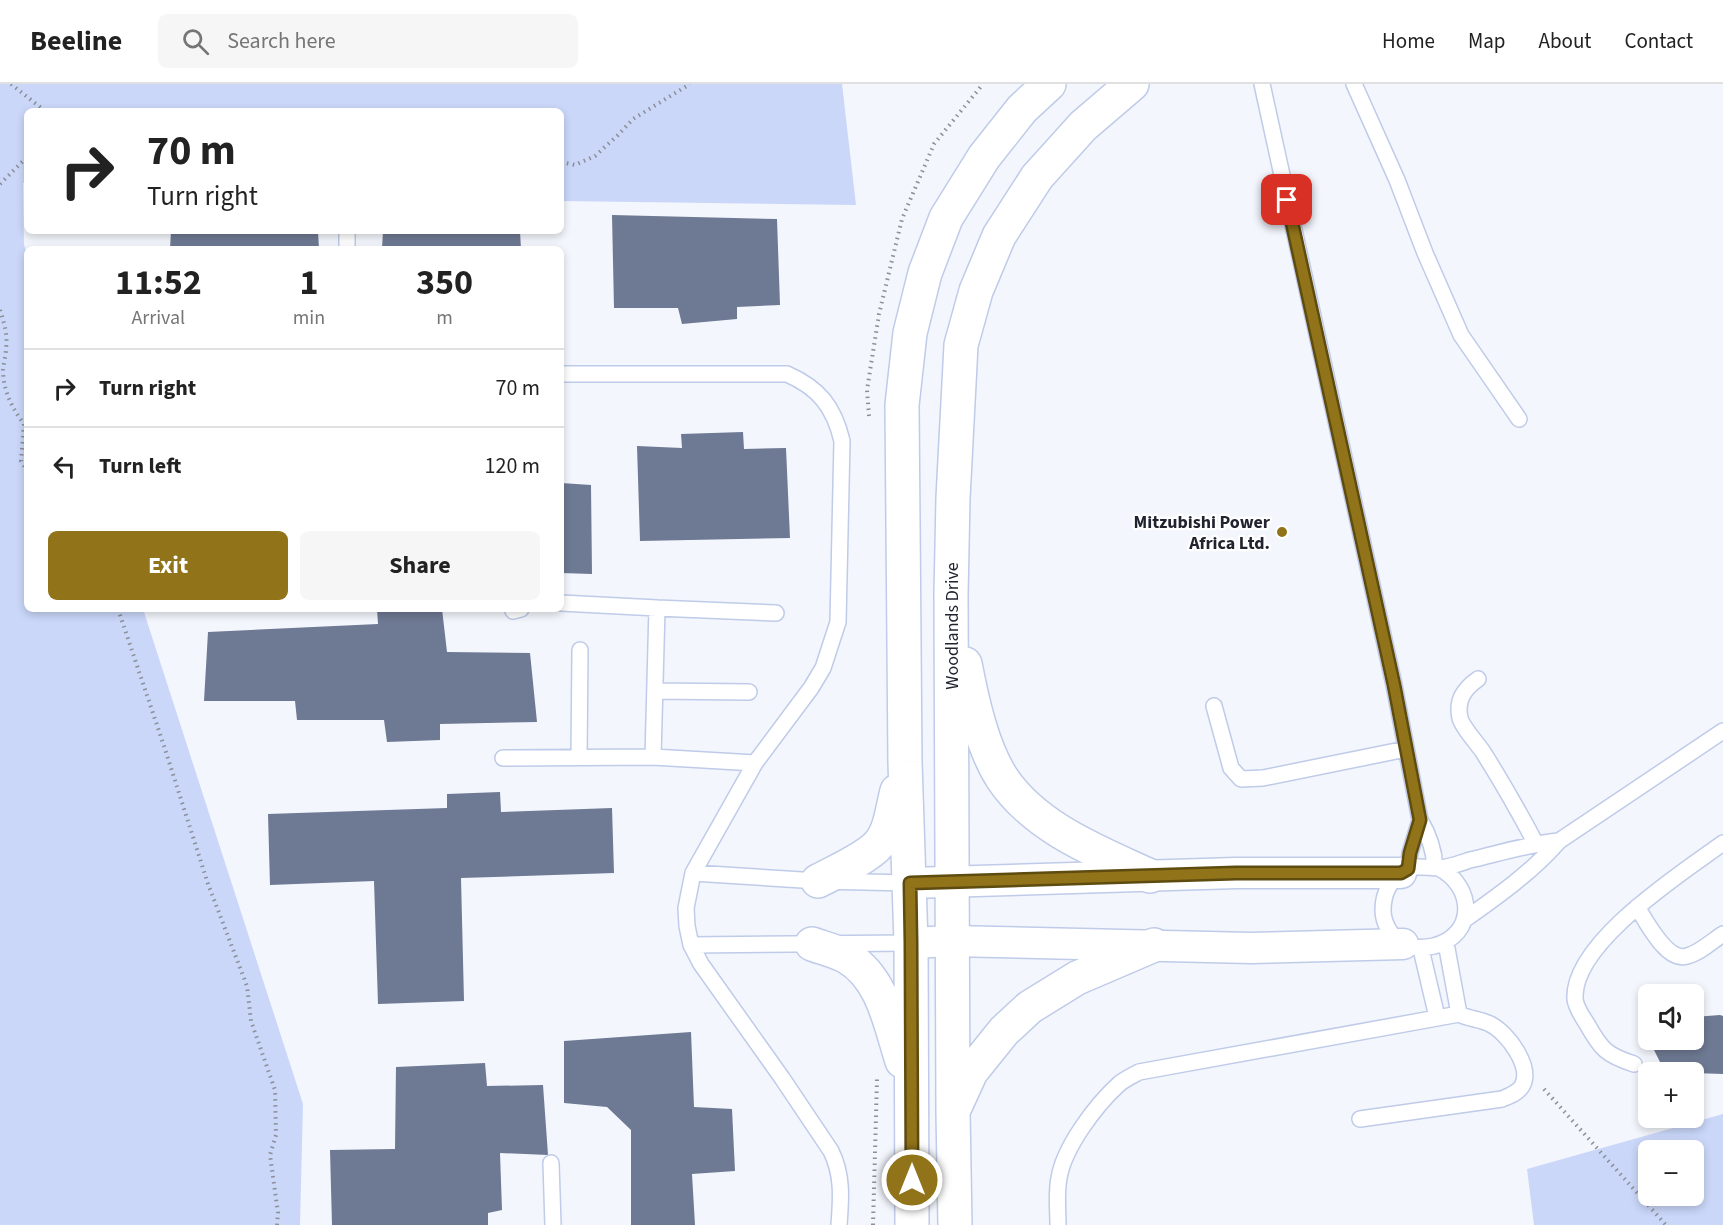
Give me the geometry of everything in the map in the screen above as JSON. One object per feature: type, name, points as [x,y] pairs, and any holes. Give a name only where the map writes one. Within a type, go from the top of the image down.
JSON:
[{"type":"main road","points":[[912,1225],[911,943],[905,762],[902,405],[910,333],[925,273],[946,218],[984,157],[1022,109],[1049,84]]},
{"type":"main road","name":"Woodlands Drive","points":[[955,1225],[951,595],[953,498],[961,345],[976,291],[999,236],[1037,177],[1083,126],[1132,84]]},
{"type":"main road","points":[[951,595],[972,699],[992,759],[1002,778],[1017,798],[1058,830],[1150,876]]},
{"type":"main road","points":[[818,881],[863,856],[879,844],[892,816],[905,762]]},
{"type":"main road","points":[[812,944],[849,958],[868,976],[879,991],[912,1091]]},
{"type":"main road","points":[[953,1112],[971,1072],[1004,1031],[1030,1007],[1077,978],[1154,945]]},
{"type":"street","points":[[910,883],[1236,873],[1405,871]]},
{"type":"street","points":[[911,943],[952,940],[1251,948],[1412,946]]},
{"type":"lane","points":[[1262,84],[1394,685],[1420,820],[1429,837],[1437,868]]},
{"type":"lane","points":[[1354,84],[1458,328],[1518,419]]},
{"type":"lane","points":[[564,374],[787,374],[802,381],[815,391],[838,422],[843,441],[838,622],[823,668],[811,688],[755,763],[693,873],[686,908],[691,945],[701,964],[831,1151],[836,1162],[841,1192],[839,1225]]},
{"type":"lane","points":[[564,603],[776,613]]},
{"type":"lane","points":[[653,757],[657,609]]},
{"type":"lane","points":[[579,757],[580,650]]},
{"type":"lane","points":[[1478,679],[1465,688],[1459,704],[1460,720],[1506,787],[1536,843]]},
{"type":"lane","points":[[655,692],[748,692]]},
{"type":"lane","points":[[1214,706],[1231,768],[1241,779],[1263,778],[1406,749]]},
{"type":"lane","points":[[1464,920],[1527,873],[1559,841],[1723,731]]},
{"type":"lane","points":[[503,758],[653,757],[755,763]]},
{"type":"lane","points":[[1405,871],[1420,820]]},
{"type":"lane","points":[[1437,868],[1536,843],[1559,841]]},
{"type":"lane","points":[[1634,1064],[1605,1052],[1577,1008],[1576,989],[1584,966],[1605,937],[1636,907],[1723,843]]},
{"type":"lane","points":[[1422,866],[1437,868],[1450,874],[1458,883],[1464,895],[1466,908],[1464,920],[1457,933],[1446,943],[1412,946],[1391,933],[1383,917],[1383,901],[1389,885],[1405,871],[1422,866]]},
{"type":"lane","points":[[693,873],[878,884],[910,883]]},
{"type":"lane","points":[[1636,907],[1666,950],[1678,957],[1687,957],[1723,934]]},
{"type":"lane","points":[[691,945],[911,943]]},
{"type":"lane","points":[[1446,943],[1459,1014]]},
{"type":"lane","points":[[1412,946],[1437,1017]]},
{"type":"lane","points":[[1058,1225],[1059,1179],[1071,1146],[1102,1101],[1121,1083],[1139,1072],[1459,1014],[1492,1024],[1503,1033],[1521,1058],[1524,1077],[1522,1086],[1503,1099],[1359,1119]]},
{"type":"lane","points":[[550,1163],[553,1225]]},
{"type":"path","points":[[11,84],[41,108]]},
{"type":"path","points":[[564,163],[575,165],[594,156],[633,119],[690,84]]},
{"type":"path","points":[[0,183],[24,160]]},
{"type":"path","points":[[0,310],[5,323],[7,345],[3,370],[5,389],[14,410],[24,424],[21,461],[24,466]]},
{"type":"path","points":[[119,612],[208,884],[247,986],[251,1021],[275,1090],[276,1135],[270,1155],[278,1213],[276,1225]]},
{"type":"path","points":[[1523,1065],[1666,1225]]},
{"type":"path","points":[[873,1225],[878,1070]]},
{"type":"shaded area","points":[[0,84],[842,84],[856,205],[564,201],[564,108],[24,108],[24,612],[144,612],[303,1104],[300,1225],[0,1225]]},
{"type":"shaded area","points":[[1723,1114],[1723,1225],[1534,1225],[1527,1169],[1673,1128],[1704,1128],[1704,1119]]},
{"type":"building","points":[[612,215],[777,219],[780,305],[737,307],[737,319],[682,324],[678,308],[614,308]]},
{"type":"building","points":[[171,234],[318,234],[319,246],[170,246]]},
{"type":"building","points":[[383,234],[520,234],[521,246],[382,246]]},
{"type":"building","points":[[743,432],[744,449],[786,448],[790,538],[640,541],[637,446],[682,448],[681,434]]},
{"type":"building","points":[[564,483],[591,485],[592,574],[564,573]]},
{"type":"building","points":[[377,612],[442,612],[447,652],[530,653],[537,722],[440,724],[440,740],[387,742],[384,720],[297,720],[295,701],[204,701],[208,632],[378,624]]},
{"type":"building","points":[[500,792],[501,812],[612,808],[614,873],[461,878],[464,1001],[378,1004],[374,881],[270,885],[268,814],[447,808],[447,794]]},
{"type":"building","points":[[1704,1016],[1723,1016],[1723,1074],[1704,1073],[1704,1062],[1660,1062],[1654,1050],[1704,1050]]},
{"type":"building","points":[[691,1032],[694,1107],[732,1109],[735,1171],[692,1174],[695,1225],[631,1225],[631,1130],[607,1107],[564,1103],[564,1041]]},
{"type":"building","points":[[485,1063],[487,1086],[543,1085],[548,1155],[500,1153],[502,1210],[488,1213],[488,1225],[332,1225],[330,1150],[395,1149],[396,1067]]},
{"type":"place","name":"Mitzubishi Power Africa Ltd.","points":[[1282,532]]},
{"type":"route","points":[[912,1180],[910,883],[1236,873],[1401,873],[1408,869],[1410,853],[1420,820],[1394,685],[1287,200]]}]
